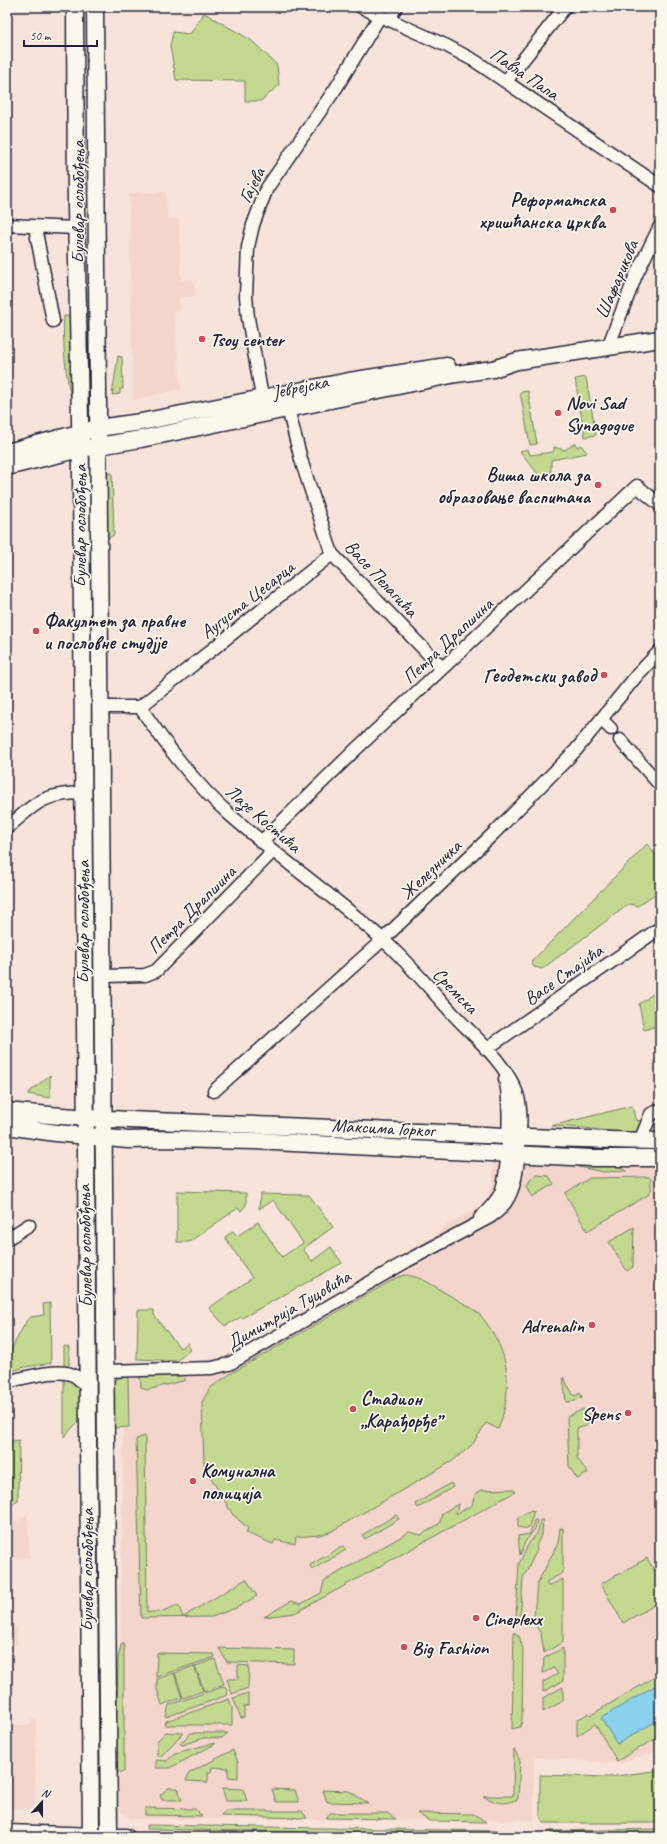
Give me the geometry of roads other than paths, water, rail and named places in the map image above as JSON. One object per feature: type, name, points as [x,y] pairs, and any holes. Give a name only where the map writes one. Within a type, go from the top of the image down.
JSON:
[{"type":"main road","name":"Булевар ослобођења","points":[[75,7],[76,228],[90,447],[101,707],[103,1137],[106,1371],[106,1596],[109,1837]]},
{"type":"main road","name":"Булевар ослобођења","points":[[89,430],[95,7]]},
{"type":"main road","name":"Јеврејска","points":[[7,467],[90,447],[148,437],[456,374],[493,369],[517,360],[660,339]]},
{"type":"main road","name":"Јеврејска","points":[[7,452],[89,430],[142,422],[349,381],[498,358],[517,360]]},
{"type":"main road","name":"Булевар ослобођења","points":[[90,447],[83,793],[91,1836]]},
{"type":"main road","name":"Максима Горког","points":[[7,1111],[103,1119],[513,1137],[660,1141]]},
{"type":"main road","name":"Максима Горког","points":[[7,1126],[128,1140],[170,1139],[262,1142],[591,1158],[660,1158]]},
{"type":"main road","points":[[7,1833],[126,1837]]},
{"type":"street","name":"Павла Папа","points":[[361,7],[461,53],[506,80],[660,186]]},
{"type":"street","name":"Гајева","points":[[262,398],[248,318],[246,296],[248,247],[255,220],[270,183],[384,18],[396,7]]},
{"type":"street","points":[[506,80],[565,7]]},
{"type":"street","points":[[7,225],[76,228]]},
{"type":"street","points":[[35,226],[53,321]]},
{"type":"street","name":"Шафарикова","points":[[608,347],[636,275],[660,226]]},
{"type":"street","name":"Васе Пелагића","points":[[288,409],[302,463],[332,554],[442,668]]},
{"type":"street","name":"Петра Драпшина","points":[[261,842],[354,751],[638,486],[660,505]]},
{"type":"street","name":"Аугуста Цесарца","points":[[140,707],[332,554]]},
{"type":"street","name":"Железничка","points":[[214,1091],[382,940],[505,822],[576,750],[657,653]]},
{"type":"street","points":[[101,707],[140,707]]},
{"type":"street","name":"Лазе Костића","points":[[140,707],[170,749],[203,788],[227,812],[261,842],[382,940]]},
{"type":"street","points":[[602,720],[611,729]]},
{"type":"street","points":[[620,740],[660,784]]},
{"type":"street","points":[[7,828],[41,800],[56,794],[83,793]]},
{"type":"street","name":"Петра Драпшина","points":[[103,976],[145,975],[156,971],[273,851]]},
{"type":"street","name":"Васе Стајића","points":[[486,1049],[660,928]]},
{"type":"street","name":"Сремска","points":[[382,940],[486,1049],[513,1085],[518,1096],[520,1120],[513,1137],[512,1154]]},
{"type":"street","points":[[640,1141],[651,1114],[660,1110]]},
{"type":"street","name":"Димитрија Туцовића","points":[[106,1371],[212,1368],[229,1364],[407,1261],[498,1212],[509,1198],[515,1182],[512,1154]]},
{"type":"street","points":[[7,1239],[29,1225]]},
{"type":"street","points":[[69,1373],[82,1363],[88,1353]]},
{"type":"street","points":[[7,1382],[39,1374],[69,1373],[75,1376],[88,1389]]},
{"type":"water","points":[[660,1683],[660,1719],[617,1744],[601,1718]]},
{"type":"place","name":"Реформатска хришћанска црква","points":[[613,210]]},
{"type":"place","name":"Tsoy center","points":[[202,339]]},
{"type":"place","name":"Novi Sad Synagogue","points":[[558,413]]},
{"type":"place","name":"Виша школа за образовање васпитача","points":[[598,485]]},
{"type":"place","name":"Факултет за правне и пословне студјје","points":[[36,631]]},
{"type":"place","name":"Геодетски завод","points":[[604,675]]},
{"type":"place","name":"Adrenalin","points":[[592,1325]]},
{"type":"place","name":"Стадион „Карађорђе”","points":[[353,1409]]},
{"type":"place","name":"Spens","points":[[628,1413]]},
{"type":"place","name":"Комунална полиција","points":[[193,1481]]},
{"type":"place","name":"Cineplexx","points":[[476,1618]]},
{"type":"place","name":"Big Fashion","points":[[404,1647]]}]
